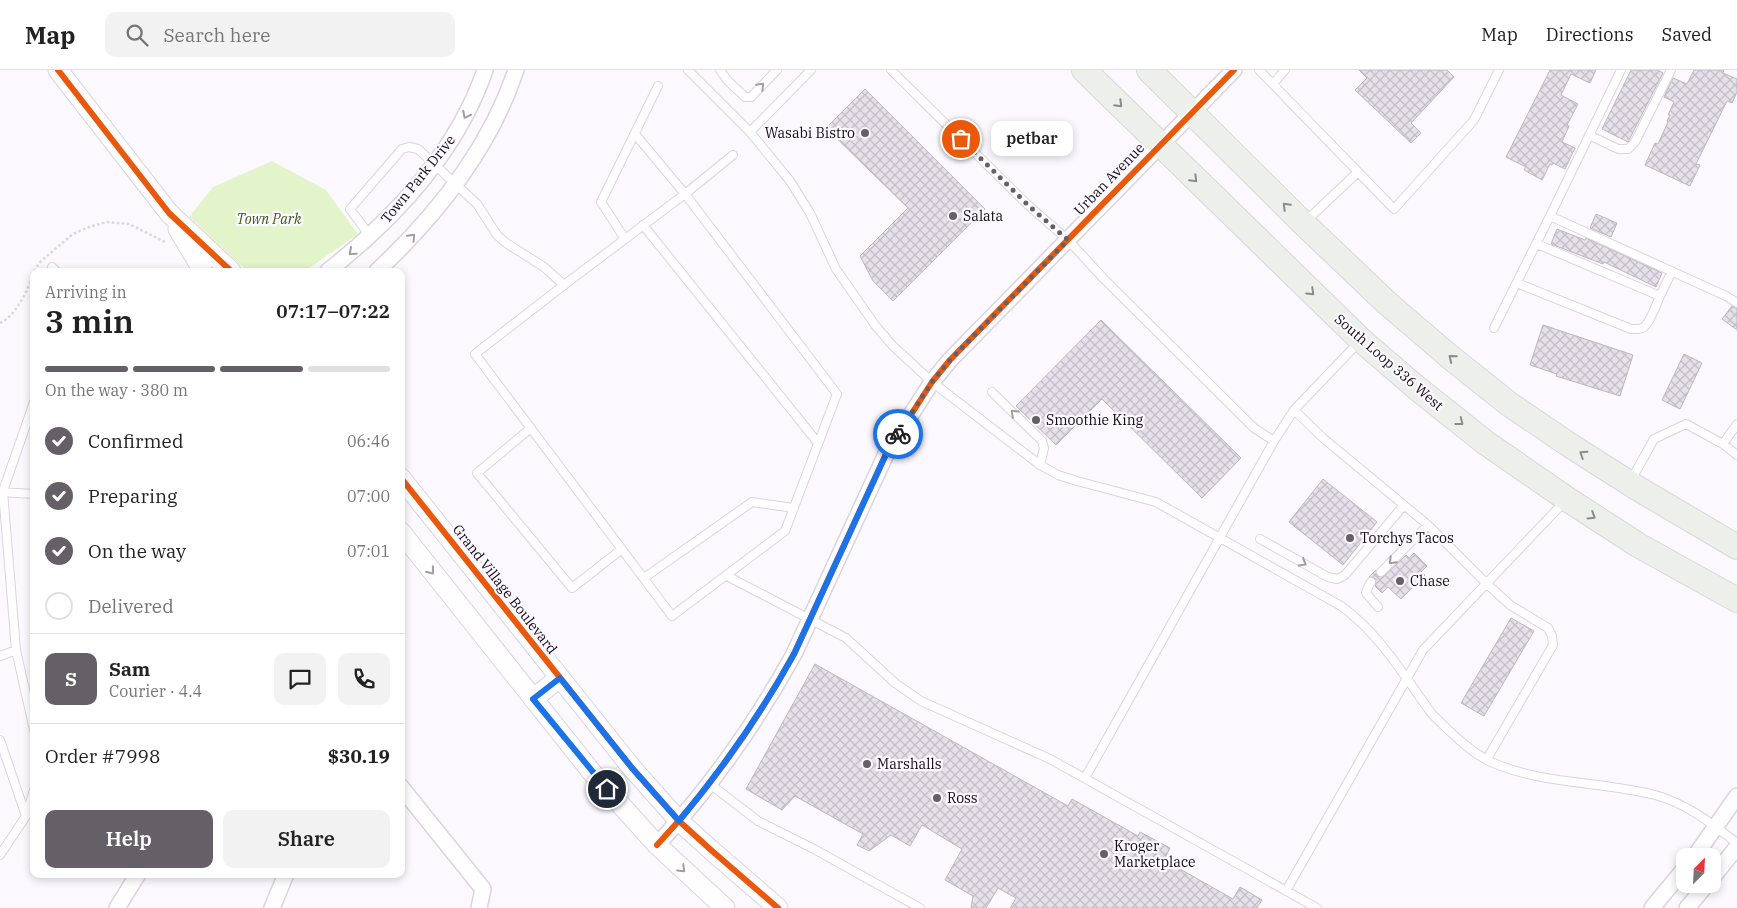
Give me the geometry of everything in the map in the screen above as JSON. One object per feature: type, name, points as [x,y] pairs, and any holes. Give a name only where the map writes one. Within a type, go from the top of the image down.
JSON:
[{"type":"main road","name":"South Loop 336 West","points":[[1084,70],[1360,340],[1418,389],[1486,442],[1567,499],[1638,545],[1737,600]]},
{"type":"main road","points":[[1149,70],[1303,223],[1387,303],[1501,398],[1629,484],[1737,547]]},
{"type":"street","points":[[58,70],[169,213],[228,268]]},
{"type":"street","name":"Town Park Drive","points":[[332,268],[370,236],[393,213],[435,164],[467,115],[485,70]]},
{"type":"street","name":"Town Park Drive","points":[[380,268],[402,248],[427,220],[455,184],[496,118],[516,70]]},
{"type":"street","name":"Urban Avenue","points":[[657,845],[710,784],[764,707],[794,654],[887,452],[932,382],[957,354],[1234,70]]},
{"type":"street","points":[[169,213],[201,268]]},
{"type":"street","name":"Grand Village Boulevard","points":[[405,483],[632,768],[679,821],[778,908]]},
{"type":"street","points":[[405,532],[429,514]]},
{"type":"street","points":[[405,538],[594,775],[657,845],[725,908]]},
{"type":"street","points":[[533,699],[560,678]]},
{"type":"street","points":[[405,792],[483,889],[479,908]]},
{"type":"street","points":[[1701,848],[1737,796]]},
{"type":"street","points":[[1721,867],[1737,847]]},
{"type":"street","points":[[117,908],[136,878]]},
{"type":"street","points":[[272,908],[284,878]]},
{"type":"street","points":[[1652,908],[1676,879]]},
{"type":"street","points":[[1687,908],[1700,893]]},
{"type":"lane","points":[[688,70],[750,132],[790,180],[810,214],[836,269],[875,325],[892,345],[932,382],[1040,465],[1058,475],[1156,502],[1341,606],[1353,615],[1381,643],[1432,714],[1460,741],[1487,760],[1527,774],[1656,795],[1686,807],[1737,842]]},
{"type":"lane","points":[[720,70],[726,80],[745,97],[751,97],[777,70]]},
{"type":"lane","points":[[750,132],[811,70]]},
{"type":"lane","points":[[891,70],[1029,206],[1068,240],[1103,278],[1254,428],[1274,441]]},
{"type":"lane","points":[[1259,70],[1394,209],[1474,120],[1499,70]]},
{"type":"lane","points":[[1273,84],[1285,70]]},
{"type":"lane","points":[[1494,328],[1621,70]]},
{"type":"lane","points":[[1589,135],[1618,149],[1628,149],[1635,142],[1671,70]]},
{"type":"lane","points":[[625,239],[601,202],[658,86]]},
{"type":"lane","points":[[635,134],[684,194],[837,394],[785,531],[672,616],[475,354],[684,194],[732,154]]},
{"type":"lane","points":[[370,236],[350,209],[402,149],[408,147],[418,149],[477,204],[497,235],[506,243],[544,267],[564,285]]},
{"type":"lane","points":[[1303,223],[1358,172]]},
{"type":"lane","points":[[1550,216],[1726,296],[1737,303]]},
{"type":"lane","points":[[643,225],[818,443]]},
{"type":"lane","points":[[1537,244],[1660,296]]},
{"type":"lane","points":[[1517,283],[1631,329],[1640,329],[1645,326],[1672,271]]},
{"type":"lane","points":[[1084,778],[1274,441],[1294,410],[1360,340]]},
{"type":"lane","points":[[992,392],[1042,441],[1044,448],[1040,465]]},
{"type":"lane","points":[[1294,410],[1323,438],[1428,525],[1510,605],[1548,628],[1552,636],[1553,645],[1487,760]]},
{"type":"lane","points":[[30,413],[2,492],[16,650],[30,712]]},
{"type":"lane","points":[[1629,484],[1654,439],[1686,424],[1723,444],[1737,455]]},
{"type":"lane","points":[[1723,444],[1737,424]]},
{"type":"lane","points":[[531,428],[477,473],[572,588],[622,549]]},
{"type":"lane","points":[[2,492],[30,494]]},
{"type":"lane","points":[[1286,891],[1423,650],[1567,499]]},
{"type":"lane","points":[[644,578],[752,502],[794,508]]},
{"type":"lane","points":[[1260,539],[1328,577],[1337,578],[1345,575],[1404,505]]},
{"type":"lane","points":[[1381,572],[1428,525]]},
{"type":"lane","points":[[727,576],[846,638],[895,683],[921,701],[1027,748],[1316,908]]},
{"type":"lane","points":[[1371,582],[1366,593],[1378,607]]},
{"type":"lane","points":[[0,656],[16,650]]},
{"type":"lane","points":[[0,740],[26,816]]},
{"type":"lane","points":[[710,784],[758,821],[814,849],[920,908]]},
{"type":"lane","points":[[0,855],[26,816],[30,803]]},
{"type":"path","points":[[37,268],[73,234],[107,222],[129,224],[168,244],[181,235]]},
{"type":"path","points":[[0,324],[4,322],[16,307],[30,284]]},
{"type":"green space","name":"Town Park","points":[[272,161],[326,190],[358,234],[309,268],[244,268],[189,217],[213,187]]},
{"type":"building","points":[[1359,70],[1447,70],[1454,77],[1411,123],[1421,133],[1411,143],[1355,90],[1367,78]]},
{"type":"building","points":[[1550,70],[1596,70],[1590,83],[1571,74],[1561,95],[1578,104],[1567,125],[1569,126],[1562,142],[1575,148],[1565,169],[1553,163],[1552,165],[1550,164],[1542,180],[1524,170],[1526,167],[1506,157]]},
{"type":"building","points":[[1631,70],[1658,70],[1663,73],[1628,142],[1602,129]]},
{"type":"building","points":[[1694,70],[1724,70],[1723,73],[1737,79],[1737,92],[1732,103],[1727,101],[1696,164],[1700,165],[1690,186],[1645,165],[1655,143],[1658,144],[1668,122],[1670,115],[1668,115],[1674,102],[1664,97],[1673,78],[1687,84]]},
{"type":"building","points":[[865,89],[985,209],[893,301],[873,281],[860,256],[908,208],[826,128]]},
{"type":"building","points":[[1596,214],[1617,223],[1611,237],[1590,228]]},
{"type":"building","points":[[1557,229],[1585,240],[1586,238],[1662,273],[1656,287],[1604,262],[1603,264],[1551,244]]},
{"type":"building","points":[[1732,306],[1737,309],[1737,330],[1722,319]]},
{"type":"building","points":[[1101,320],[1241,458],[1202,498],[1102,399],[1056,445],[1016,406]]},
{"type":"building","points":[[1543,325],[1633,355],[1620,396],[1556,376],[1557,374],[1530,365]]},
{"type":"building","points":[[1684,354],[1702,363],[1680,409],[1662,400]]},
{"type":"building","points":[[1323,479],[1377,522],[1343,565],[1289,522]]},
{"type":"building","name":"Chase","points":[[1414,553],[1427,566],[1421,572],[1425,575],[1401,599],[1388,587],[1382,593],[1375,586],[1376,579],[1369,577],[1376,570],[1377,576],[1383,577],[1406,555],[1409,558]]},
{"type":"building","points":[[1511,618],[1534,631],[1484,716],[1461,703]]},
{"type":"building","points":[[815,664],[1068,806],[1072,799],[1138,836],[1140,832],[1170,848],[1164,860],[1233,899],[1240,887],[1262,900],[1257,908],[1010,908],[1016,898],[998,888],[986,908],[971,908],[973,896],[945,880],[962,849],[922,825],[910,846],[891,835],[869,851],[857,845],[863,834],[795,796],[782,810],[746,789]]},
{"type":"cycle path","points":[[58,70],[169,213],[228,268]]},
{"type":"cycle path","points":[[657,845],[714,777],[748,729],[779,680],[794,654],[887,452],[932,382],[950,360],[1234,70]]},
{"type":"cycle path","points":[[405,483],[632,768],[679,821],[778,908]]},
{"type":"way so far","points":[[898,434],[932,382],[950,360],[1068,240],[1029,206],[961,139]]},
{"type":"place","name":"Wasabi Bistro","points":[[865,133]]},
{"type":"place","name":"petbar","points":[[961,139]]},
{"type":"place","name":"Salata","points":[[953,216]]},
{"type":"place","name":"Smoothie King","points":[[1036,420]]},
{"type":"place","name":"Torchys Tacos","points":[[1350,538]]},
{"type":"place","name":"Chase","points":[[1400,581]]},
{"type":"place","name":"Marshalls","points":[[867,764]]},
{"type":"place","name":"Ross","points":[[937,798]]},
{"type":"place","name":"Kroger Marketplace","points":[[1104,854]]},
{"type":"route","points":[[607,789],[533,699],[560,678],[632,768],[679,821],[710,784],[759,714],[776,686],[794,654],[887,452],[898,434]]}]
